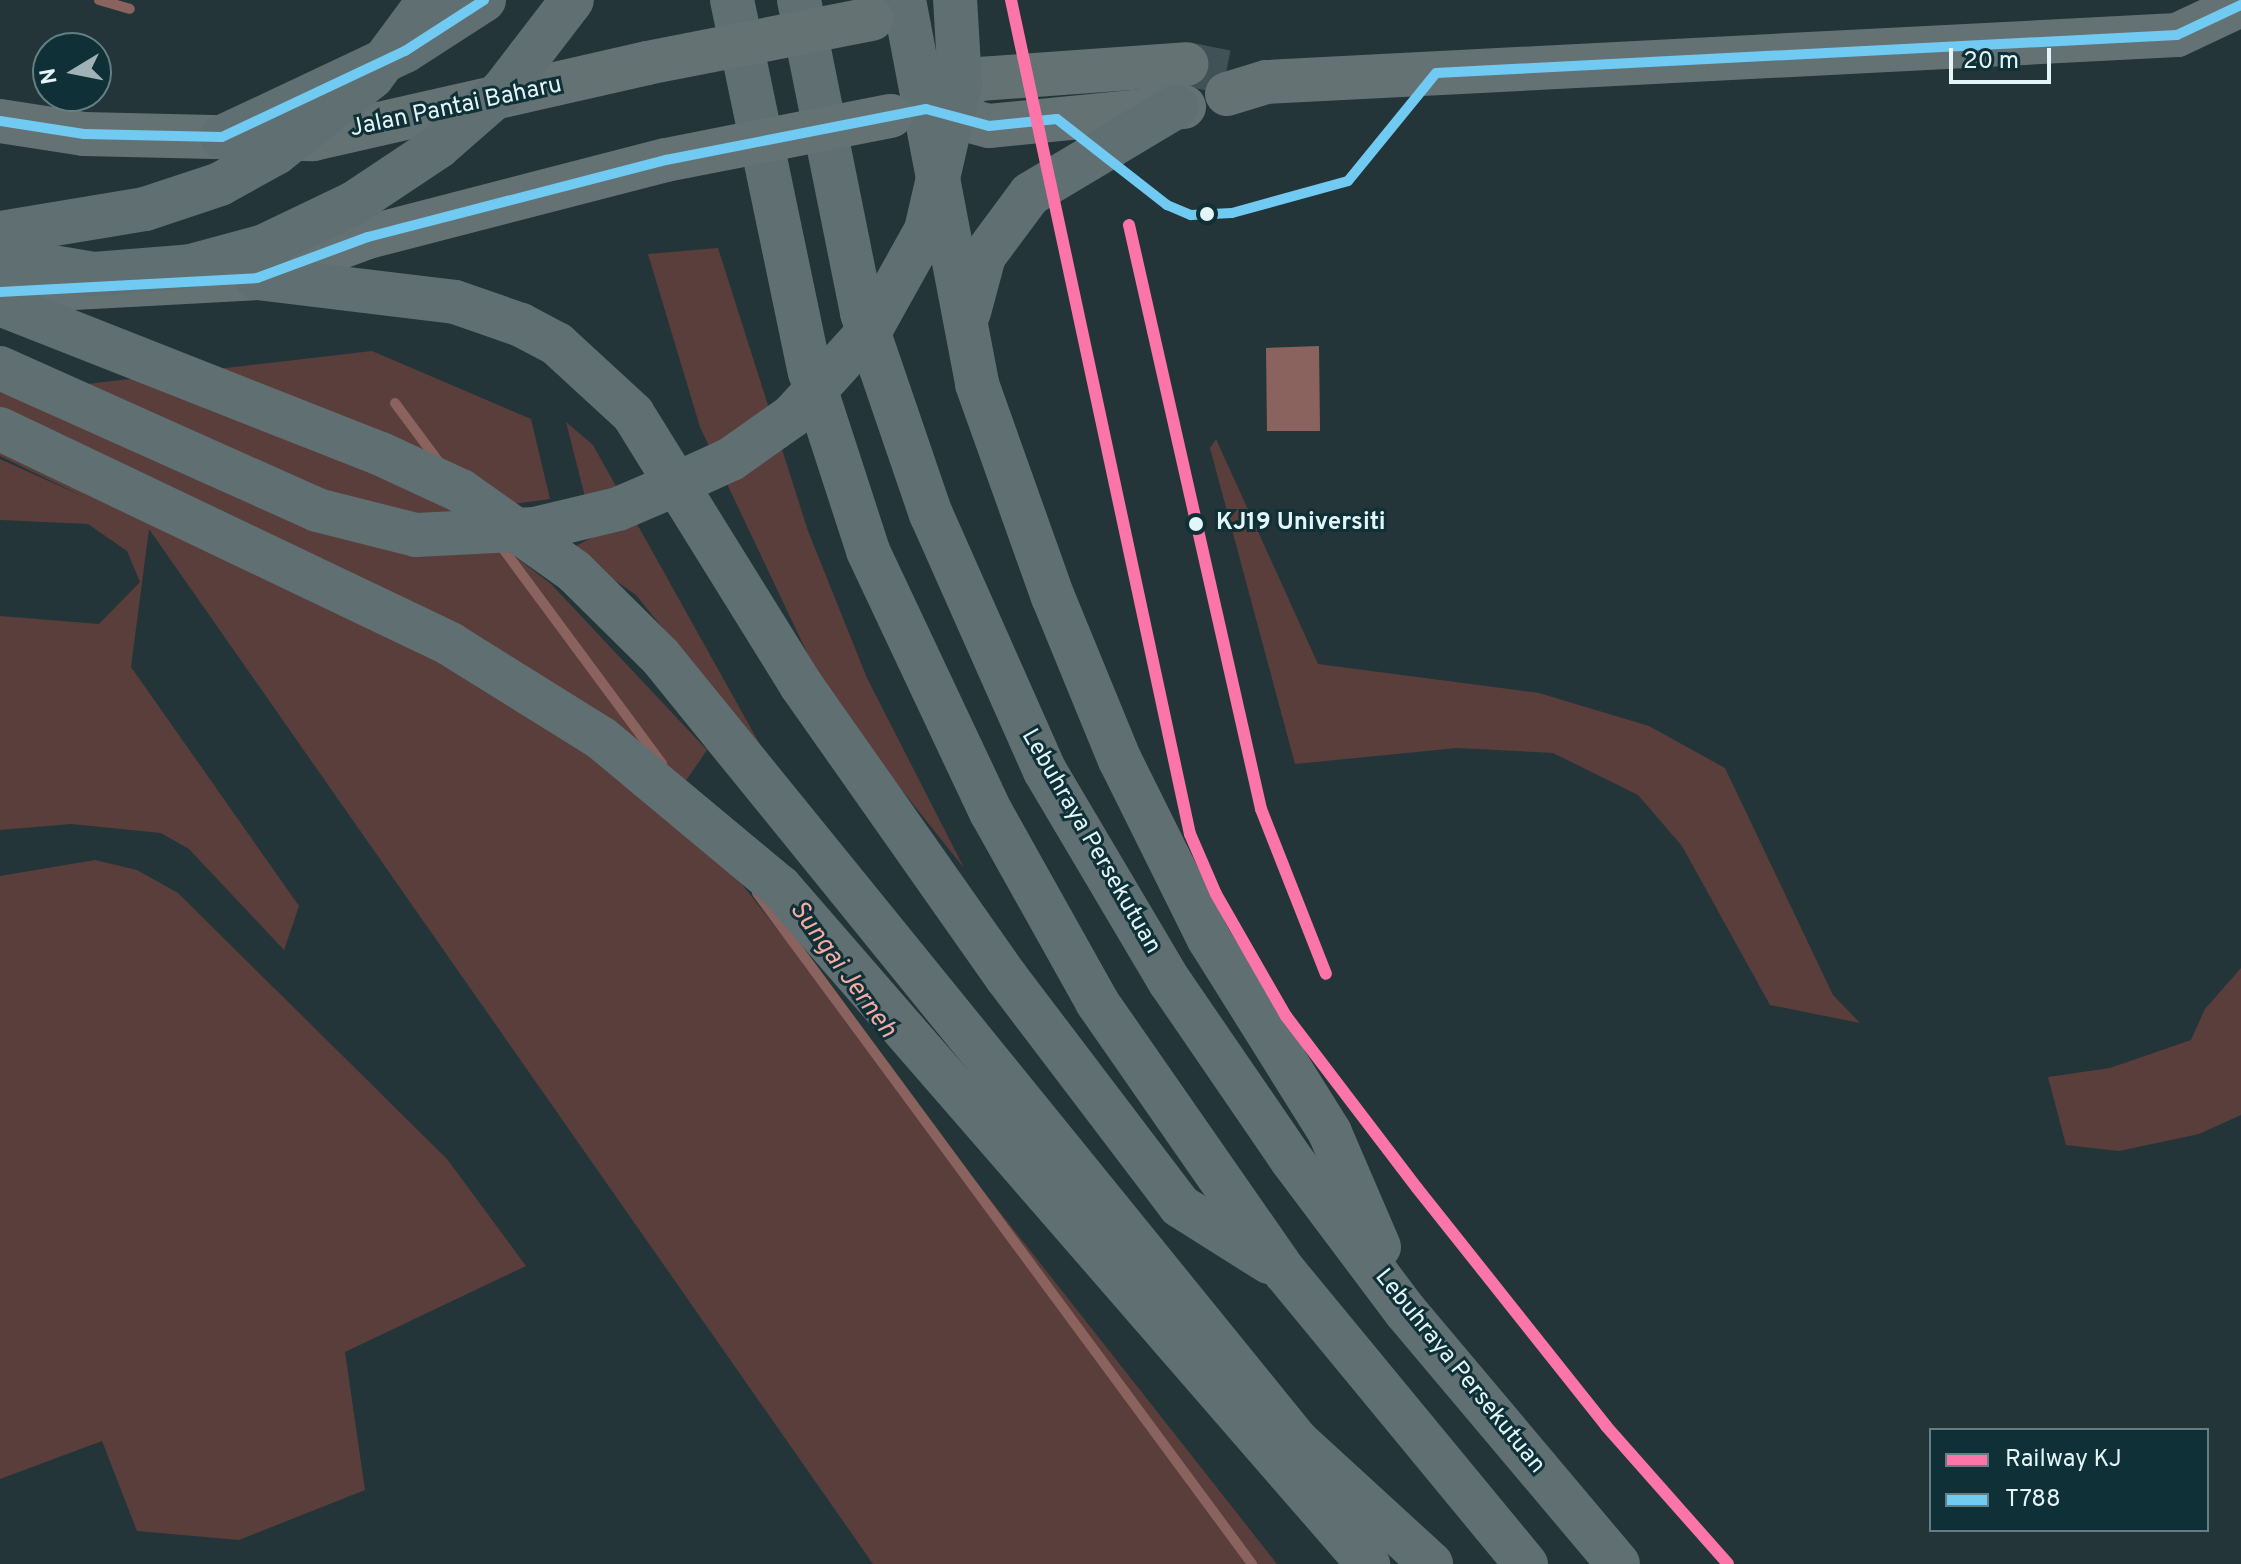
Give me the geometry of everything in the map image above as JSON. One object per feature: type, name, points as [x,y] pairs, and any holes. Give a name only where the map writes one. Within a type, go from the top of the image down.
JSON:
[{"type":"highway","points":[[0,233],[145,209],[265,159],[372,77],[429,0]]},
{"type":"highway","points":[[222,137],[405,51],[484,0]]},
{"type":"highway","points":[[0,258],[94,274],[191,266],[264,246],[354,203],[438,147],[503,90],[572,0]]},
{"type":"highway","points":[[732,0],[810,372],[868,551],[923,678],[1097,1002],[1285,1272],[1526,1564]]},
{"type":"highway","name":"Lebuhraya Persekutuan","points":[[799,0],[862,313],[983,642],[1045,771],[1170,982],[1406,1312],[1618,1564]]},
{"type":"highway","points":[[0,368],[317,510],[416,535],[535,529],[618,509],[731,459],[792,416],[871,329],[926,230],[942,173],[960,83],[955,0]]},
{"type":"highway","points":[[894,11],[908,113],[1002,460],[1120,760],[1209,939],[1330,1133],[1406,1312]]},
{"type":"highway","points":[[966,321],[984,256],[1030,194],[1211,87]]},
{"type":"highway","points":[[257,278],[455,302],[521,325],[557,344],[633,414],[801,685],[1141,1156],[1180,1206],[1285,1272]]},
{"type":"highway","points":[[0,304],[381,454],[461,491],[574,571],[660,656],[1297,1441],[1358,1505],[1431,1564]]},
{"type":"highway","points":[[0,429],[450,644],[601,738],[780,887],[1123,1287],[1368,1564]]},
{"type":"main road","name":"Jalan Pantai Baharu","points":[[0,121],[84,134],[313,139],[647,63],[894,11],[973,0]]},
{"type":"main road","points":[[0,292],[257,278],[368,237],[666,160],[908,113],[989,126],[1211,87],[2177,35],[2234,3]]},
{"type":"shaded area","points":[[718,248],[808,531],[867,678],[964,868],[829,699],[700,427],[648,254]]},
{"type":"shaded area","points":[[1319,346],[1320,431],[1267,431],[1266,348]]},
{"type":"shaded area","points":[[372,351],[531,419],[550,499],[457,512],[551,584],[707,750],[674,798],[1277,1564],[873,1564],[149,529],[131,667],[299,906],[284,950],[189,849],[161,833],[71,824],[0,830],[0,616],[99,624],[140,582],[127,551],[88,524],[0,520],[0,459],[84,497],[0,456],[0,378],[87,384]]},
{"type":"shaded area","points":[[566,422],[593,445],[768,759],[636,595],[570,549],[595,536]]},
{"type":"shaded area","points":[[1216,439],[1318,664],[1539,693],[1649,726],[1725,768],[1833,995],[1860,1023],[1770,1005],[1682,846],[1638,795],[1553,753],[1457,748],[1295,764],[1210,448]]},
{"type":"shaded area","points":[[95,860],[137,870],[178,893],[447,1159],[526,1266],[345,1352],[365,1490],[239,1540],[137,1531],[102,1441],[0,1479],[0,876]]},
{"type":"shaded area","points":[[2241,968],[2241,1115],[2199,1134],[2119,1151],[2066,1145],[2048,1077],[2110,1068],[2191,1040],[2205,1009]]},
{"type":"waterway","name":"Sungai Jerneh","points":[[99,0],[130,9]]},
{"type":"waterway","name":"Sungai Jerneh","points":[[395,403],[441,465]]},
{"type":"waterway","name":"Sungai Jerneh","points":[[498,542],[662,764]]},
{"type":"waterway","name":"Sungai Jerneh","points":[[757,893],[1252,1564]]},
{"type":"tunnel","points":[[1186,64],[1226,72]]},
{"type":"rail line","name":"KJ","points":[[1011,0],[1190,834],[1216,894],[1286,1016],[1417,1188],[1606,1426],[1728,1564]]},
{"type":"rail line","name":"KJ","points":[[1129,225],[1261,809],[1326,974]]},
{"type":"transit line","name":"T788","points":[[0,121],[84,134],[222,137],[405,51],[484,0]]},
{"type":"transit line","name":"T788","points":[[0,292],[257,278],[368,237],[666,160],[926,109],[989,126],[1057,119],[1167,205],[1191,215],[1232,213],[1348,181],[1436,73],[2177,35],[2241,5]]},
{"type":"place","name":"KJ19 Universiti","points":[[1196,524]]}]
